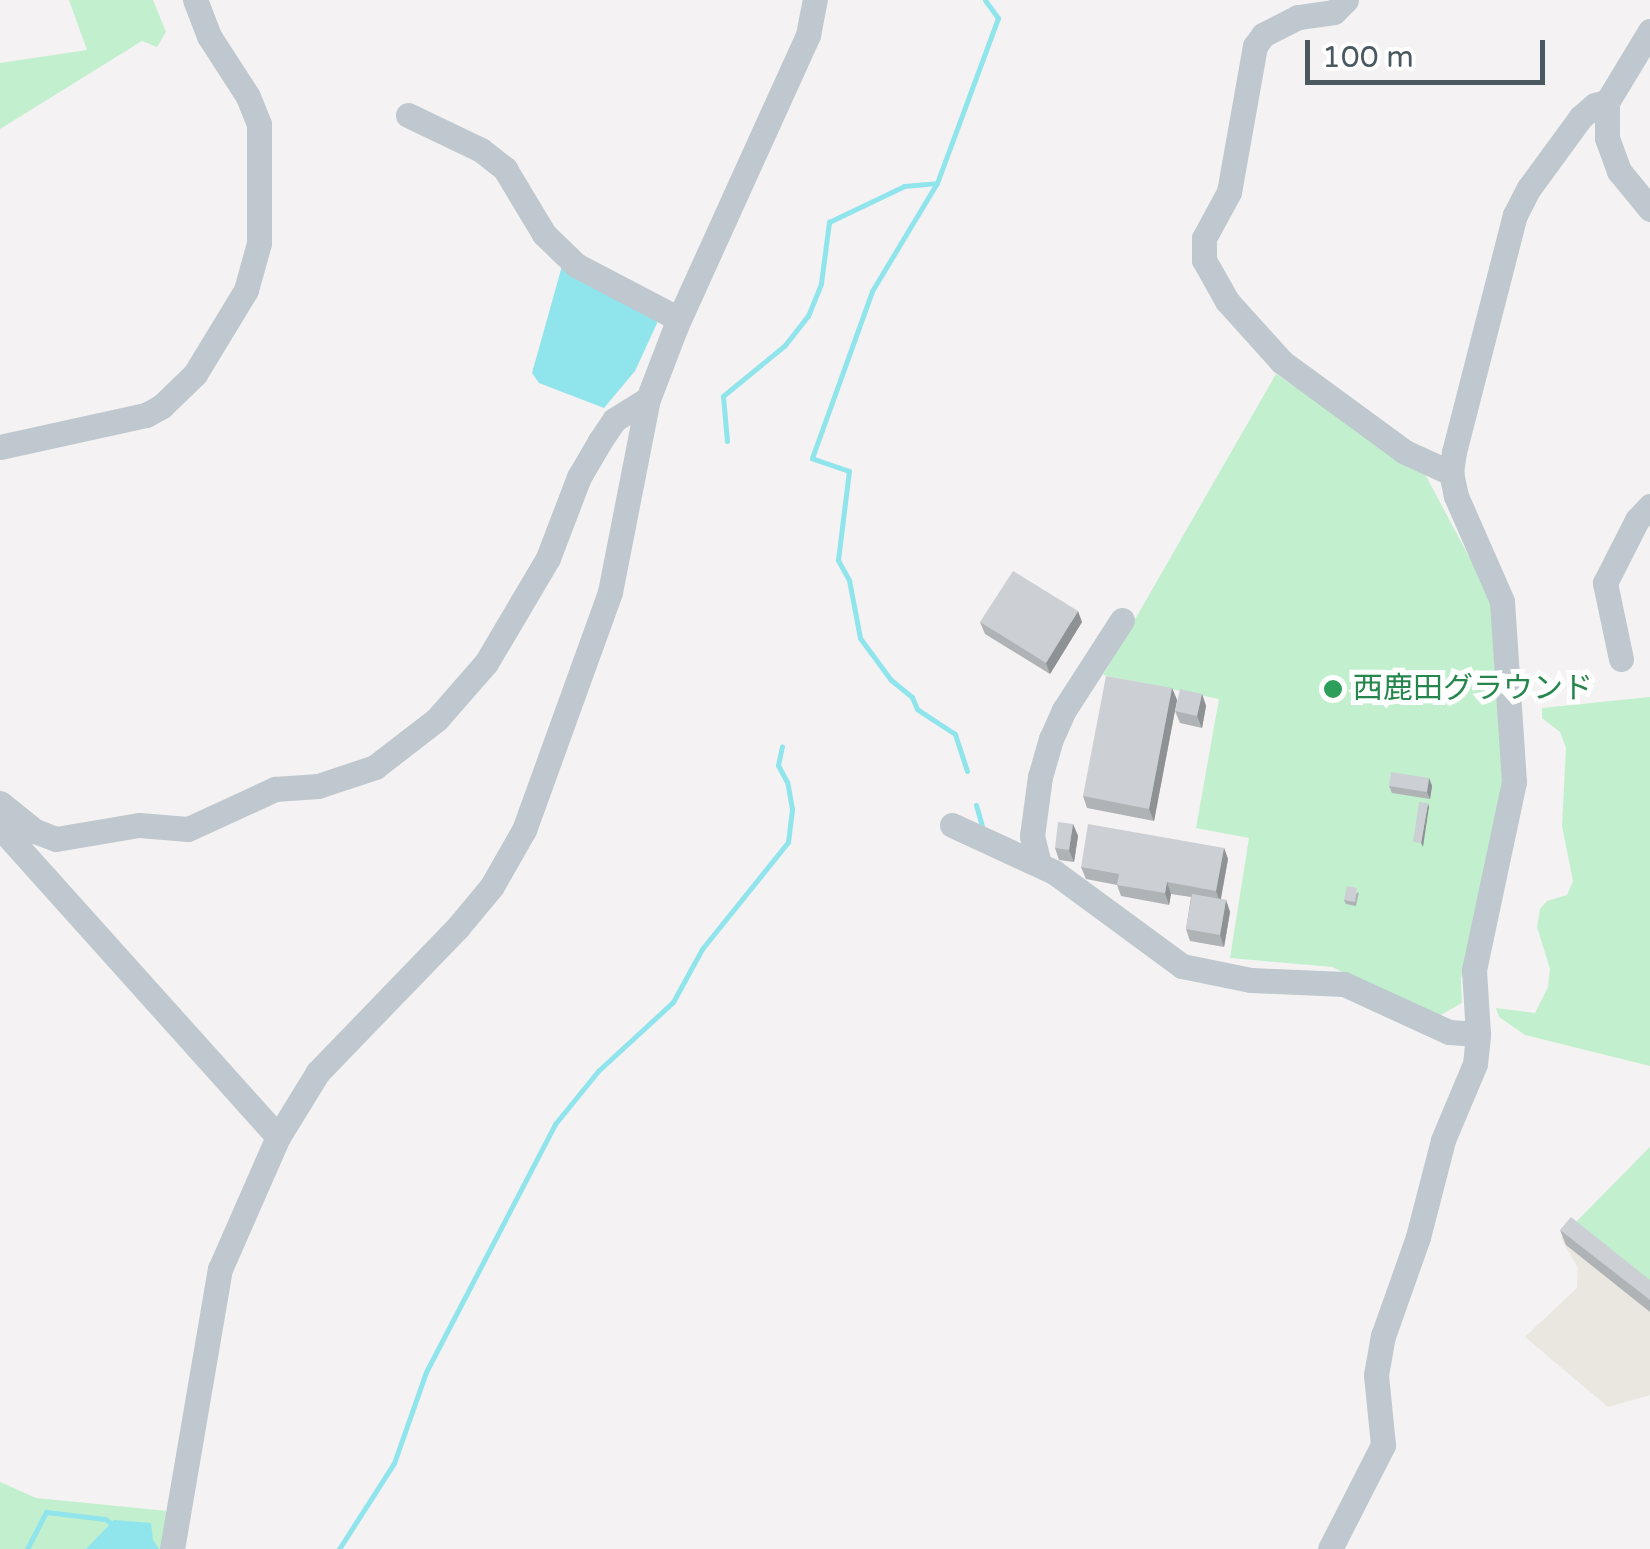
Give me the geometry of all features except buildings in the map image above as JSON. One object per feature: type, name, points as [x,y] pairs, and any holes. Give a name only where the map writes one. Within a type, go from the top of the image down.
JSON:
[{"type":"street","points":[[0,447],[146,414],[162,406],[196,374],[246,290],[259,243],[259,124],[247,95],[209,36],[196,0]]},
{"type":"street","points":[[172,1549],[210,1303],[220,1269],[278,1137],[318,1072],[492,886],[524,830],[610,592],[648,398],[679,319],[808,35],[815,0]]},
{"type":"street","points":[[1345,0],[1334,12],[1298,17],[1263,36],[1255,46],[1229,192],[1204,238],[1204,260],[1227,301],[1282,362],[1405,452],[1450,473]]},
{"type":"street","points":[[1650,31],[1607,102],[1607,138],[1620,171],[1650,209]]},
{"type":"street","points":[[1330,1549],[1382,1445],[1376,1374],[1382,1336],[1418,1236],[1443,1140],[1475,1064],[1478,1034],[1474,970],[1514,782],[1502,601],[1450,473],[1516,215],[1529,188],[1581,117],[1595,104],[1607,102]]},
{"type":"street","points":[[408,115],[481,150],[505,169],[544,234],[576,265],[679,319]]},
{"type":"street","points":[[0,803],[35,831],[56,839],[139,824],[188,829],[275,789],[318,786],[375,767],[438,720],[486,663],[548,558],[579,477],[600,441],[614,420],[648,398]]},
{"type":"street","points":[[1621,659],[1605,583],[1638,520],[1650,506]]},
{"type":"street","points":[[1039,864],[1032,836],[1040,777],[1051,739],[1064,710],[1102,657],[1122,620]]},
{"type":"street","points":[[952,825],[1039,864],[1182,966],[1251,980],[1344,984],[1449,1032],[1478,1034]]},
{"type":"street","points":[[0,827],[278,1137]]},
{"type":"shaded area","points":[[1650,1147],[1650,1395],[1608,1407],[1525,1337],[1577,1288],[1578,1268],[1561,1238]]},
{"type":"green space","points":[[69,0],[153,0],[166,32],[157,47],[142,41],[0,129],[0,63],[87,50]]},
{"type":"green space","name":"西鹿田グラウンド","points":[[1276,374],[1426,476],[1490,596],[1505,788],[1461,979],[1462,1003],[1437,1017],[1332,967],[1230,958],[1249,838],[1196,828],[1219,699],[1103,675]]},
{"type":"green space","points":[[1650,697],[1650,1066],[1525,1035],[1499,1017],[1496,1008],[1535,1013],[1548,987],[1550,969],[1537,927],[1540,909],[1547,901],[1567,895],[1573,881],[1562,826],[1566,748],[1560,732],[1542,718],[1542,708]]},
{"type":"green space","points":[[1650,1147],[1650,1291],[1571,1227]]},
{"type":"green space","points":[[0,1482],[36,1498],[168,1511],[162,1549],[0,1549]]},
{"type":"water","points":[[562,266],[659,319],[635,371],[604,408],[539,383],[532,373]]},
{"type":"water","points":[[114,1520],[151,1523],[153,1540],[159,1549],[86,1549]]},
{"type":"waterway","points":[[967,771],[955,734],[917,709],[912,697],[891,680],[860,638],[849,580],[838,560],[849,471],[812,458],[872,291],[937,183],[998,18],[985,0]]},
{"type":"waterway","points":[[727,441],[723,396],[785,345],[808,316],[821,283],[829,222],[904,186],[937,183]]},
{"type":"waterway","points":[[339,1549],[394,1463],[426,1372],[555,1124],[598,1071],[673,1002],[702,949],[788,842],[792,809],[787,782],[778,765],[782,746]]},
{"type":"waterway","points":[[976,805],[982,826]]},
{"type":"waterway","points":[[27,1549],[46,1512],[105,1519],[115,1526]]},
{"type":"place","name":"西鹿田グラウンド","points":[[1333,689]]}]
